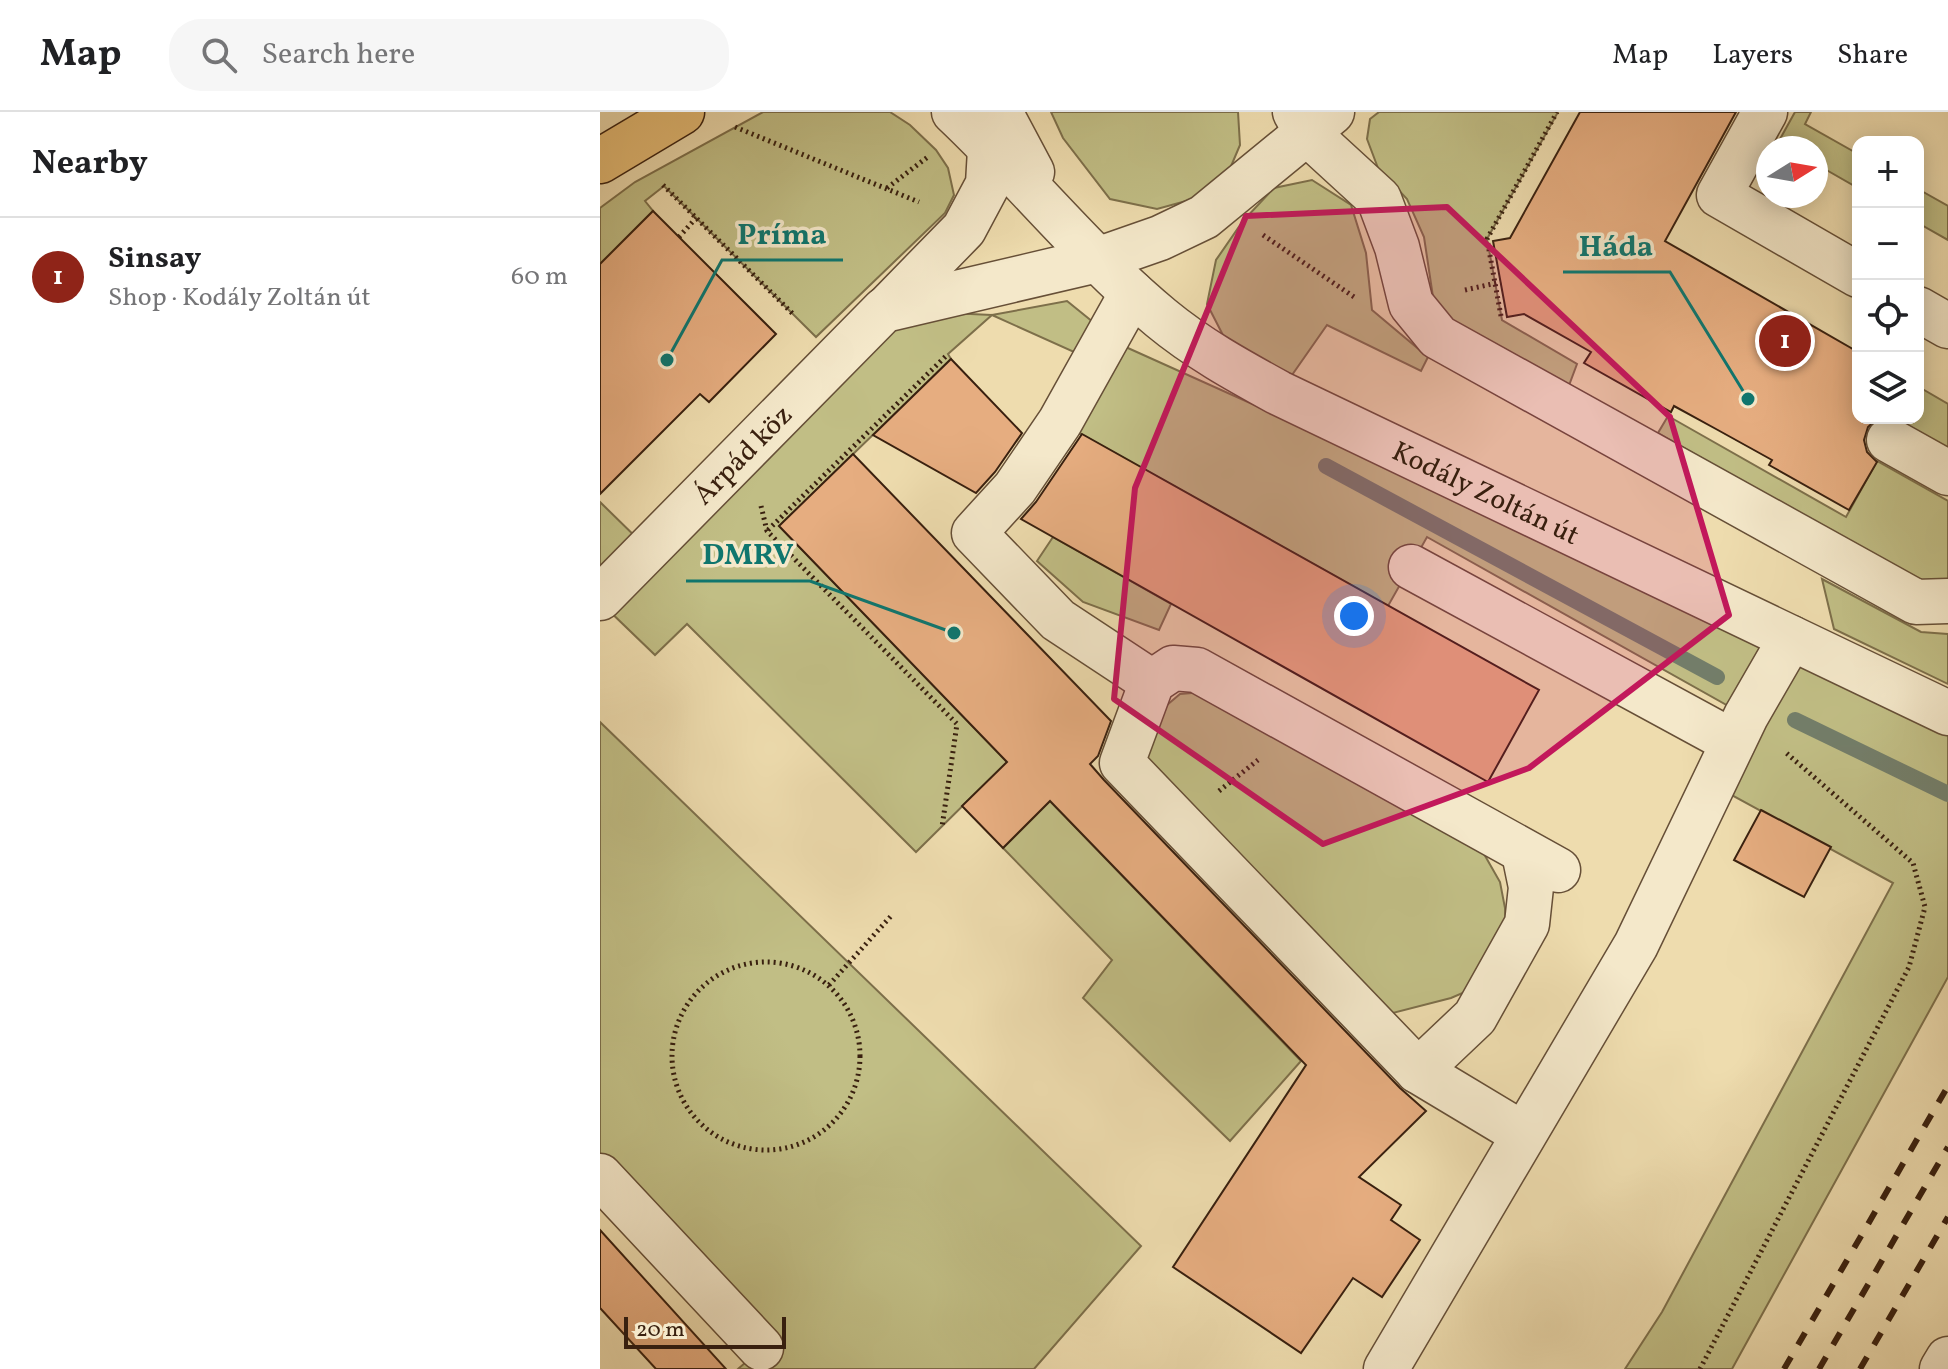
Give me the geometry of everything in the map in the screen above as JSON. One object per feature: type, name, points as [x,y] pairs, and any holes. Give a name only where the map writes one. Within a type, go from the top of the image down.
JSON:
[{"type":"main road","points":[[600,147],[640,112]]},
{"type":"main road","points":[[600,161],[682,112]]},
{"type":"street","points":[[1765,112],[1719,195],[1852,272]]},
{"type":"street","points":[[884,310],[1097,260],[1160,238],[1204,217],[1311,119],[1379,199],[1397,247],[1411,304],[1438,337],[1916,602],[1948,601]]},
{"type":"street","name":"Kodály Zoltán út","points":[[945,131],[995,131],[1058,220],[1132,293],[1200,346],[1279,393],[1948,713]]},
{"type":"street","name":"Árpád köz","points":[[600,598],[964,229],[988,184],[995,131]]},
{"type":"street","points":[[1132,293],[1060,422],[1015,488],[974,533],[1058,620],[1152,682]]},
{"type":"street","points":[[1924,312],[1948,326]]},
{"type":"street","points":[[1889,440],[1948,473]]},
{"type":"street","points":[[1411,567],[1739,729]]},
{"type":"street","points":[[1386,1369],[1636,945],[1739,729],[1791,638]]},
{"type":"street","points":[[1418,1071],[1475,1017],[1527,924],[1531,887],[1541,861],[1197,670],[1173,668],[1152,682],[1122,763],[1418,1071],[1523,1134]]},
{"type":"street","points":[[600,1176],[761,1348]]},
{"type":"street","points":[[1942,1369],[1948,1359]]},
{"type":"path","points":[[1502,320],[1487,239],[1557,112]]},
{"type":"path","points":[[735,127],[928,206]]},
{"type":"path","points":[[887,188],[945,131]]},
{"type":"path","points":[[663,185],[794,315]]},
{"type":"path","points":[[679,237],[696,218]]},
{"type":"path","points":[[767,531],[947,355]]},
{"type":"path","points":[[747,447],[767,531],[957,724],[942,827]]},
{"type":"path","points":[[1700,1369],[1909,967],[1925,907],[1913,863],[1739,729]]},
{"type":"path","points":[[829,985],[891,916]]},
{"type":"path","points":[[775,961],[804,969],[829,985],[848,1007],[859,1035],[860,1065],[853,1094],[837,1119],[812,1139],[782,1150],[750,1149],[719,1139],[694,1118],[677,1091],[671,1059],[675,1028],[689,999],[713,976],[743,963],[775,961]]},
{"type":"highlighted area","points":[[1447,207],[1670,417],[1729,615],[1529,768],[1323,844],[1114,699],[1135,488],[1246,216]]},
{"type":"shaded area","points":[[763,112],[890,112],[910,125],[936,150],[948,168],[954,195],[945,213],[816,337],[664,186],[645,201],[653,211],[600,264],[600,208],[635,182]]},
{"type":"shaded area","points":[[1051,112],[1238,112],[1240,145],[1226,178],[1197,198],[1157,209],[1110,199],[1063,138]]},
{"type":"shaded area","points":[[1379,112],[1558,112],[1487,239],[1502,320],[1577,364],[1568,388],[1454,324],[1433,297],[1424,237],[1407,199],[1378,168],[1367,139],[1370,119]]},
{"type":"shaded area","points":[[1795,112],[1811,112],[1805,124],[1826,136],[1782,136]]},
{"type":"shaded area","points":[[1828,137],[1852,151],[1852,185],[1828,171]]},
{"type":"shaded area","points":[[1312,180],[1351,205],[1366,253],[1372,310],[1428,357],[1421,371],[1327,325],[1292,375],[1226,341],[1207,304],[1216,260],[1243,221],[1274,188]]},
{"type":"shaded area","points":[[1924,192],[1948,206],[1948,240],[1924,226]]},
{"type":"shaded area","points":[[1067,301],[1109,335],[1094,361],[992,315]]},
{"type":"shaded area","points":[[884,310],[992,315],[948,354],[951,359],[779,526],[1007,762],[916,852],[687,624],[655,655],[600,602],[600,502],[647,548]]},
{"type":"shaded area","points":[[1119,344],[1948,717],[1948,977],[1732,1369],[1625,1369],[1662,1312],[1893,883],[1726,792],[1746,716],[1427,537],[1388,606],[1072,429]]},
{"type":"shaded area","points":[[1924,390],[1948,404],[1948,449],[1903,424],[1924,424]]},
{"type":"shaded area","points":[[1668,416],[1846,517],[1877,461],[1948,501],[1948,579],[1915,580],[1658,433]]},
{"type":"shaded area","points":[[1053,537],[1171,604],[1159,630],[1083,602],[1037,561]]},
{"type":"shaded area","points":[[1822,579],[1921,632],[1948,634],[1948,684],[1834,629]]},
{"type":"shaded area","points":[[1204,692],[1454,833],[1484,854],[1500,882],[1506,937],[1472,989],[1451,998],[1389,1014],[1147,769],[1142,747],[1154,716],[1180,694]]},
{"type":"shaded area","points":[[600,722],[1141,1246],[1034,1369],[738,1369],[761,1349],[600,1176]]},
{"type":"shaded area","points":[[1050,801],[1301,1061],[1230,1141],[1083,998],[1112,960],[1003,848]]},
{"type":"building","points":[[1580,112],[1736,112],[1665,241],[1852,349],[1852,424],[1871,424],[1864,440],[1867,452],[1877,462],[1849,510],[1769,465],[1772,460],[1674,406],[1671,412],[1584,363],[1591,352],[1524,314],[1507,317],[1493,241],[1510,238]]},
{"type":"building","points":[[653,211],[776,334],[709,402],[700,394],[600,494],[600,264]]},
{"type":"building","points":[[951,359],[1022,433],[976,493],[873,435]]},
{"type":"building","points":[[1082,434],[1539,690],[1488,782],[1021,519]]},
{"type":"building","points":[[853,454],[1111,721],[1098,756],[1090,764],[1400,1088],[1426,1111],[1359,1177],[1401,1205],[1391,1220],[1420,1240],[1382,1297],[1353,1278],[1301,1353],[1173,1267],[1306,1065],[1050,801],[1003,848],[962,806],[1007,762],[779,526]]},
{"type":"building","points":[[1761,810],[1831,847],[1804,897],[1734,860]]},
{"type":"building","points":[[600,1230],[726,1369],[656,1369],[600,1308]]},
{"type":"waterway","points":[[1326,466],[1717,677]]},
{"type":"waterway","points":[[1795,720],[1948,794]]},
{"type":"railway","points":[[1784,1369],[1948,1086]]},
{"type":"railway","points":[[1819,1369],[1948,1147]]},
{"type":"railway","points":[[1860,1369],[1948,1217]]},
{"type":"place","name":"Sinsay","points":[[1785,341]]},
{"type":"place","name":"Príma","points":[[667,360]]},
{"type":"place","name":"Háda","points":[[1748,399]]},
{"type":"place","name":"DMRV","points":[[954,633]]}]
